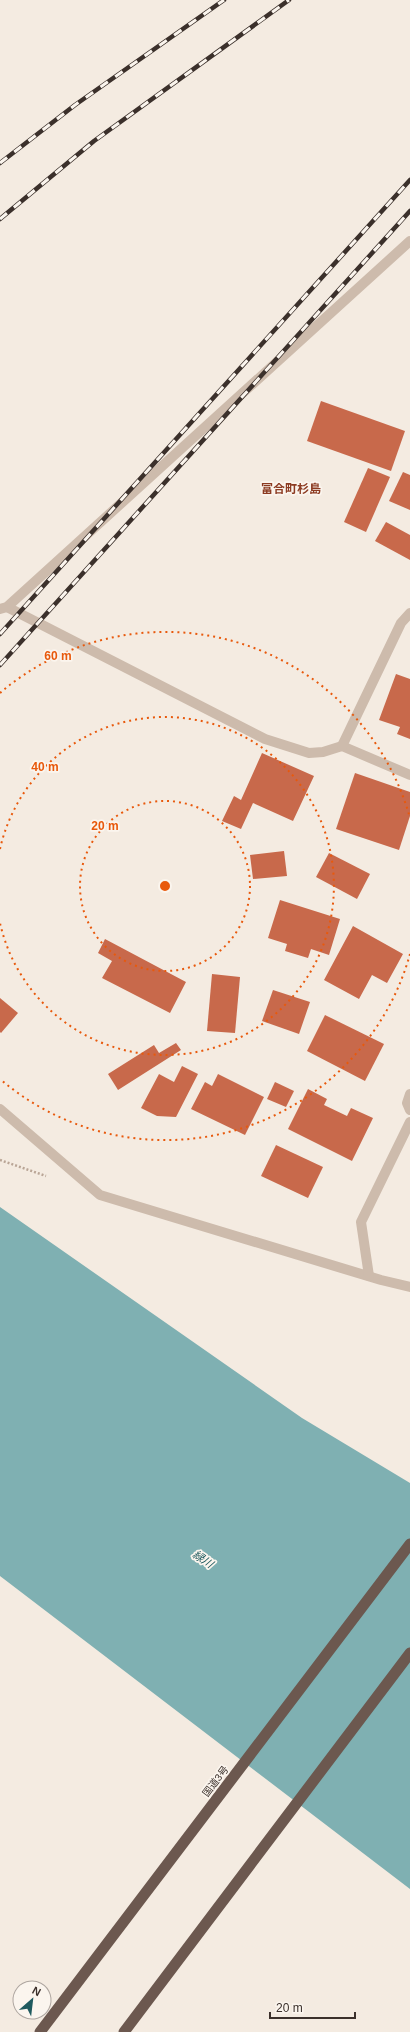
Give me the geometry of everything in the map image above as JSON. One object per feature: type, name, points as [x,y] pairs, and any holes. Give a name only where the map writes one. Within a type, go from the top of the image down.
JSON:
[{"type":"highway","name":"国道3号","points":[[40,2032],[410,1544]]},
{"type":"highway","points":[[124,2032],[410,1653]]},
{"type":"street","points":[[410,241],[3,608],[265,739],[308,753],[322,752],[342,746],[410,775]]},
{"type":"street","points":[[342,746],[401,623],[410,613]]},
{"type":"street","points":[[410,1094],[407,1103],[410,1110]]},
{"type":"street","points":[[0,1109],[100,1195],[410,1287]]},
{"type":"street","points":[[369,1276],[361,1222],[410,1122]]},
{"type":"water","name":"緑川","points":[[0,1207],[302,1418],[410,1483],[410,1889],[0,1576]]},
{"type":"building","points":[[321,401],[405,431],[391,471],[307,441]]},
{"type":"building","points":[[368,468],[390,477],[366,532],[344,522]]},
{"type":"building","points":[[403,472],[410,475],[410,510],[389,501]]},
{"type":"building","points":[[386,522],[410,535],[410,560],[375,541]]},
{"type":"building","points":[[396,674],[410,679],[410,739],[397,734],[400,727],[379,720]]},
{"type":"building","points":[[262,753],[314,776],[293,821],[253,803],[241,829],[222,821],[234,796],[241,800]]},
{"type":"building","points":[[355,773],[410,792],[410,816],[399,850],[336,829]]},
{"type":"building","points":[[284,851],[287,876],[253,879],[250,855]]},
{"type":"building","points":[[329,853],[370,874],[357,899],[316,877]]},
{"type":"building","points":[[280,900],[340,919],[329,955],[311,949],[308,958],[285,951],[287,944],[268,938]]},
{"type":"building","points":[[353,926],[403,954],[387,983],[372,975],[359,999],[324,980]]},
{"type":"building","points":[[105,939],[186,982],[170,1013],[102,978],[112,961],[98,953]]},
{"type":"building","points":[[212,974],[240,977],[235,1033],[207,1031]]},
{"type":"building","points":[[273,990],[310,1002],[299,1034],[262,1021]]},
{"type":"building","points":[[0,998],[18,1013],[1,1033],[0,1032]]},
{"type":"building","points":[[325,1015],[384,1044],[365,1081],[307,1051]]},
{"type":"building","points":[[176,1043],[181,1050],[118,1090],[108,1074],[154,1045],[159,1053]]},
{"type":"building","points":[[182,1066],[198,1074],[176,1117],[157,1116],[141,1108],[159,1074],[174,1082]]},
{"type":"building","points":[[218,1074],[264,1097],[245,1135],[191,1109],[205,1082],[212,1086]]},
{"type":"building","points":[[275,1082],[294,1091],[286,1107],[267,1099]]},
{"type":"building","points":[[308,1089],[327,1099],[324,1105],[347,1116],[351,1108],[373,1118],[352,1161],[288,1129]]},
{"type":"building","points":[[276,1145],[323,1167],[308,1198],[261,1176]]},
{"type":"railway","points":[[0,163],[75,105],[224,0]]},
{"type":"railway","points":[[0,219],[94,141],[289,0]]},
{"type":"railway","points":[[0,634],[410,180]]},
{"type":"railway","points":[[0,665],[410,211]]},
{"type":"district","name":"富合町杉島","points":[[291,489]]}]
